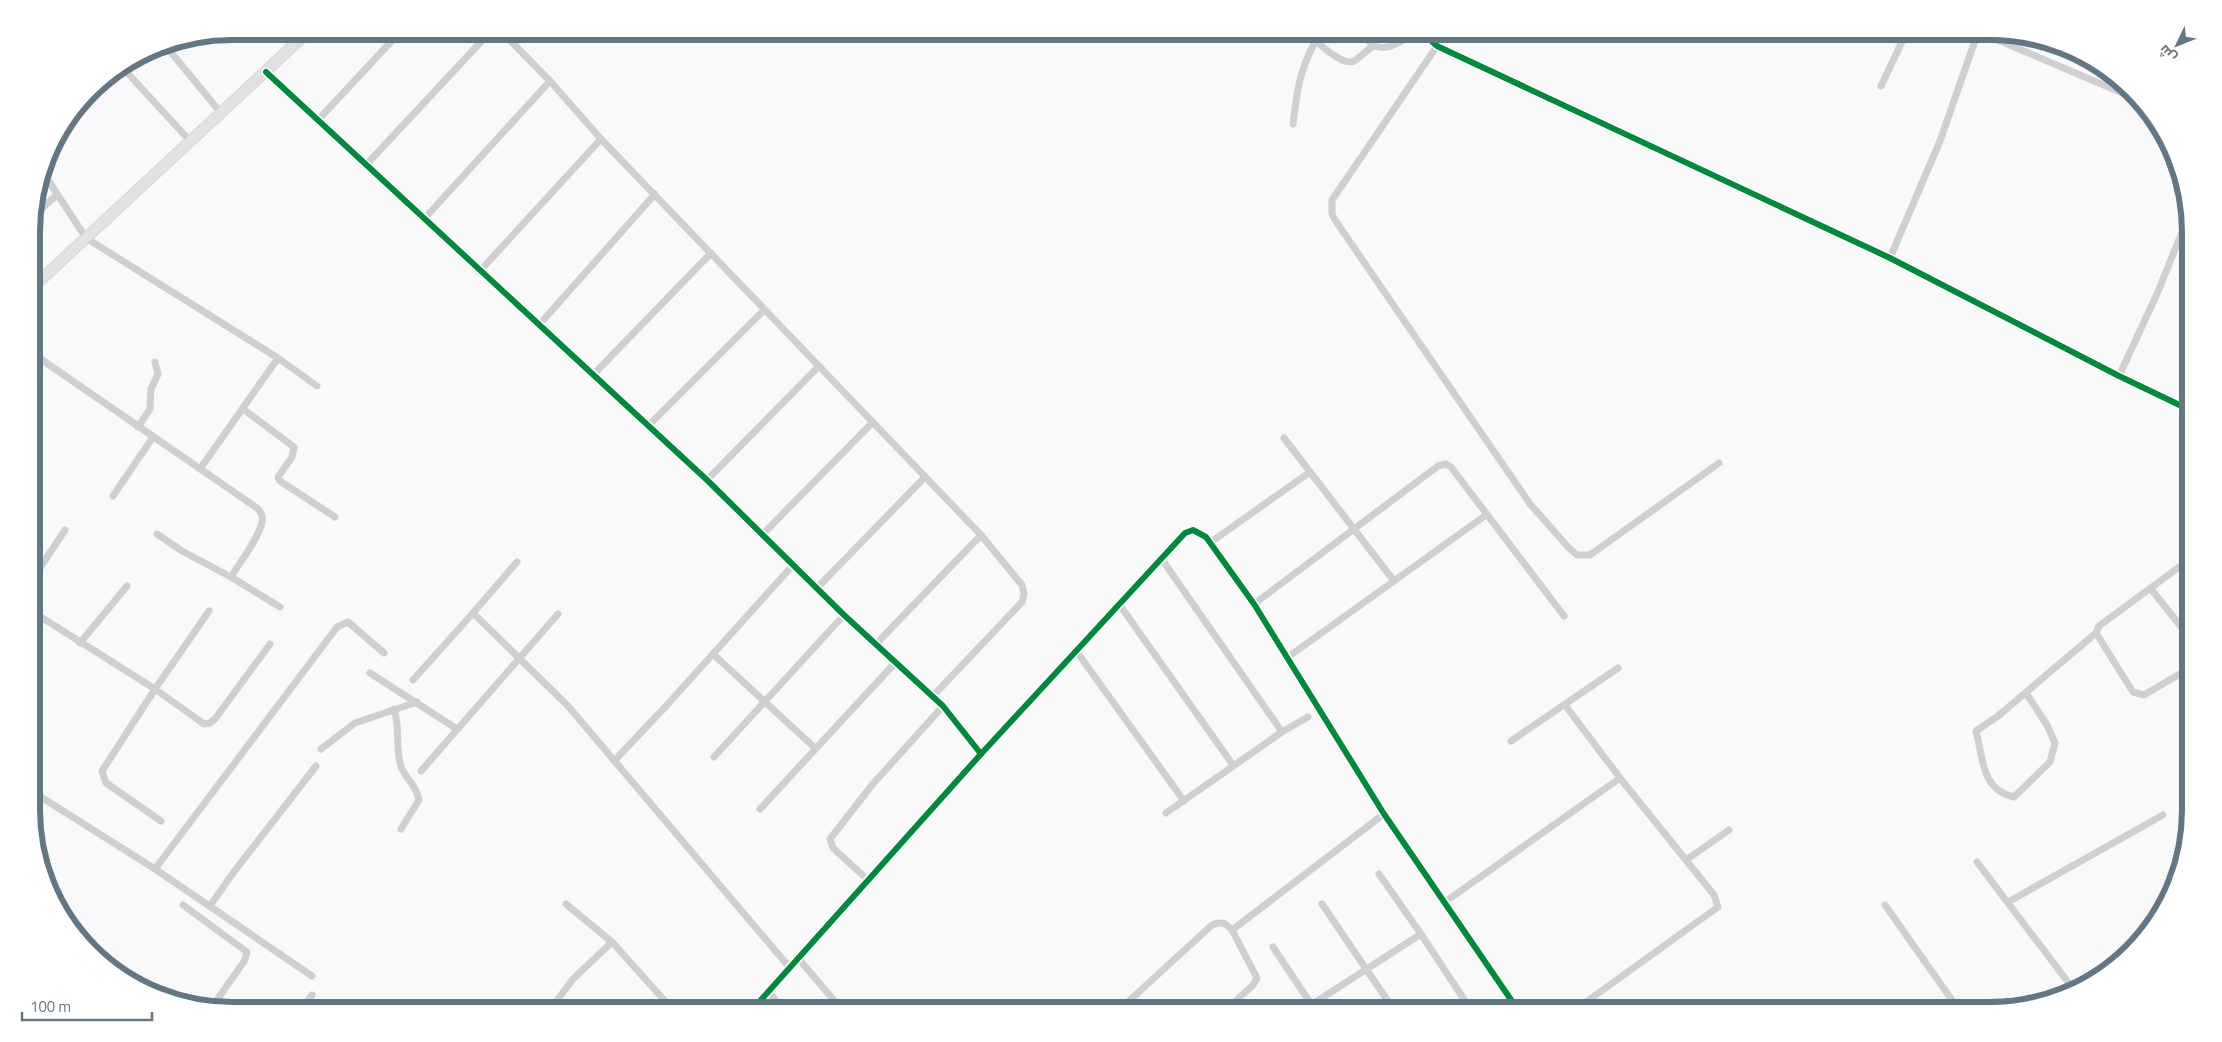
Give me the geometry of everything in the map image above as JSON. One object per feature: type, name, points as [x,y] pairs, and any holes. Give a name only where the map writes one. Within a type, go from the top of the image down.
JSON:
[{"type":"main road","points":[[40,281],[300,40]]},
{"type":"street","points":[[318,120],[393,40]]},
{"type":"street","points":[[366,165],[482,40]]},
{"type":"street","points":[[510,40],[550,81],[601,139],[981,535],[1022,584],[1024,594],[1022,602],[932,697]]},
{"type":"street","points":[[1368,40],[1373,46],[1381,48],[1401,40]]},
{"type":"street","points":[[1430,40],[1437,46],[1890,258],[2119,376],[2182,406]]},
{"type":"street","points":[[1881,86],[1903,40]]},
{"type":"street","points":[[1890,258],[1940,141],[1975,40]]},
{"type":"street","points":[[1997,40],[2123,94]]},
{"type":"street","points":[[1293,124],[1297,86],[1303,66],[1316,42],[1344,62],[1353,62],[1373,46]]},
{"type":"street","points":[[1437,46],[1332,200],[1332,214],[1335,220],[1530,504],[1577,555],[1590,555],[1719,463]]},
{"type":"street","points":[[170,50],[221,112]]},
{"type":"street","points":[[126,72],[190,141]]},
{"type":"street","points":[[266,72],[479,272],[707,480],[844,615],[942,706],[981,754]]},
{"type":"street","points":[[424,219],[550,81]]},
{"type":"street","points":[[479,272],[601,139]]},
{"type":"street","points":[[48,180],[86,238],[278,358],[317,386]]},
{"type":"street","points":[[539,325],[655,194]]},
{"type":"street","points":[[42,208],[57,195]]},
{"type":"street","points":[[2119,376],[2157,294],[2182,233]]},
{"type":"street","points":[[593,375],[711,253]]},
{"type":"street","points":[[648,426],[764,310]]},
{"type":"street","points":[[200,469],[278,358]]},
{"type":"street","points":[[40,359],[257,508],[262,514],[263,521],[231,577]]},
{"type":"street","points":[[138,427],[150,409],[151,389],[158,374],[155,362]]},
{"type":"street","points":[[707,480],[819,366]]},
{"type":"street","points":[[243,408],[294,447],[292,457],[278,478],[280,481],[335,517]]},
{"type":"street","points":[[762,535],[872,423]]},
{"type":"street","points":[[114,496],[153,437]]},
{"type":"street","points":[[1284,438],[1394,581]]},
{"type":"street","points":[[1254,604],[1442,464],[1451,467],[1564,616]]},
{"type":"street","points":[[1211,542],[1310,472]]},
{"type":"street","points":[[817,588],[925,477]]},
{"type":"street","points":[[1288,658],[1486,515]]},
{"type":"street","points":[[40,568],[65,530]]},
{"type":"street","points":[[759,1002],[869,881],[919,822],[1077,652],[1161,558],[1189,531],[1197,531],[1206,536],[1211,542],[1254,604],[1384,814],[1513,1002]]},
{"type":"street","points":[[157,534],[182,551],[231,577],[280,607]]},
{"type":"street","points":[[876,644],[981,535]]},
{"type":"street","points":[[1161,558],[1282,732]]},
{"type":"street","points":[[413,680],[517,562]]},
{"type":"street","points":[[615,760],[793,565]]},
{"type":"street","points":[[2026,693],[2047,725],[2055,743],[2050,762],[2014,797],[2004,795],[1991,783],[1984,772],[1982,753],[1976,731],[2026,693],[2096,633],[2099,626],[2182,565]]},
{"type":"street","points":[[80,643],[127,586]]},
{"type":"street","points":[[2151,589],[2182,628]]},
{"type":"street","points":[[1119,604],[1233,765]]},
{"type":"street","points":[[161,821],[106,783],[102,771],[155,689],[209,611]]},
{"type":"street","points":[[473,613],[568,706],[790,968]]},
{"type":"street","points":[[421,771],[558,614]]},
{"type":"street","points":[[714,757],[844,615]]},
{"type":"street","points":[[40,617],[155,689],[204,724],[210,723],[270,644]]},
{"type":"street","points":[[155,869],[337,627],[348,622],[384,653]]},
{"type":"street","points":[[2096,633],[2133,692],[2138,695],[2144,695],[2182,673]]},
{"type":"street","points":[[1077,652],[1184,801]]},
{"type":"street","points":[[713,654],[816,748]]},
{"type":"street","points":[[760,809],[895,662]]},
{"type":"street","points":[[1511,741],[1618,668]]},
{"type":"street","points":[[370,673],[458,729]]},
{"type":"street","points":[[320,749],[354,723],[417,702]]},
{"type":"street","points":[[1565,705],[1620,778],[1714,895],[1718,907],[1586,1002]]},
{"type":"street","points":[[869,881],[834,848],[830,839],[872,785],[942,706]]},
{"type":"street","points":[[394,709],[399,721],[397,746],[402,768],[417,789],[419,800],[401,829]]},
{"type":"street","points":[[1166,813],[1233,765],[1308,717]]},
{"type":"street","points":[[210,906],[233,873],[316,766]]},
{"type":"street","points":[[1445,902],[1620,778]]},
{"type":"street","points":[[40,796],[155,869],[312,976]]},
{"type":"street","points":[[1232,930],[1384,814]]},
{"type":"street","points":[[2008,902],[2163,815]]},
{"type":"street","points":[[1686,860],[1729,830]]},
{"type":"street","points":[[1977,862],[2070,984]]},
{"type":"street","points":[[1380,874],[1466,1002]]},
{"type":"street","points":[[566,904],[612,942],[666,1002]]},
{"type":"street","points":[[1322,904],[1389,1002]]},
{"type":"street","points":[[183,905],[247,952],[245,960],[216,1001]]},
{"type":"street","points":[[1885,905],[1953,1002]]},
{"type":"street","points":[[1127,1002],[1212,925],[1222,923],[1232,930],[1257,978],[1253,985],[1234,1002]]},
{"type":"street","points":[[1321,1002],[1366,969],[1421,934]]},
{"type":"street","points":[[556,1002],[573,979],[612,942]]},
{"type":"street","points":[[1274,947],[1309,1002]]},
{"type":"street","points":[[798,958],[836,1002]]},
{"type":"street","points":[[768,991],[777,1002]]},
{"type":"street","points":[[307,1002],[312,995]]},
{"type":"cycle path","points":[[1430,40],[1437,46],[1890,258],[2119,376],[2182,406]]},
{"type":"cycle path","points":[[266,72],[707,480],[844,615],[943,706],[981,754],[759,1002]]},
{"type":"cycle path","points":[[981,754],[1185,533],[1193,530],[1206,537],[1254,604],[1384,814],[1513,1002]]}]
